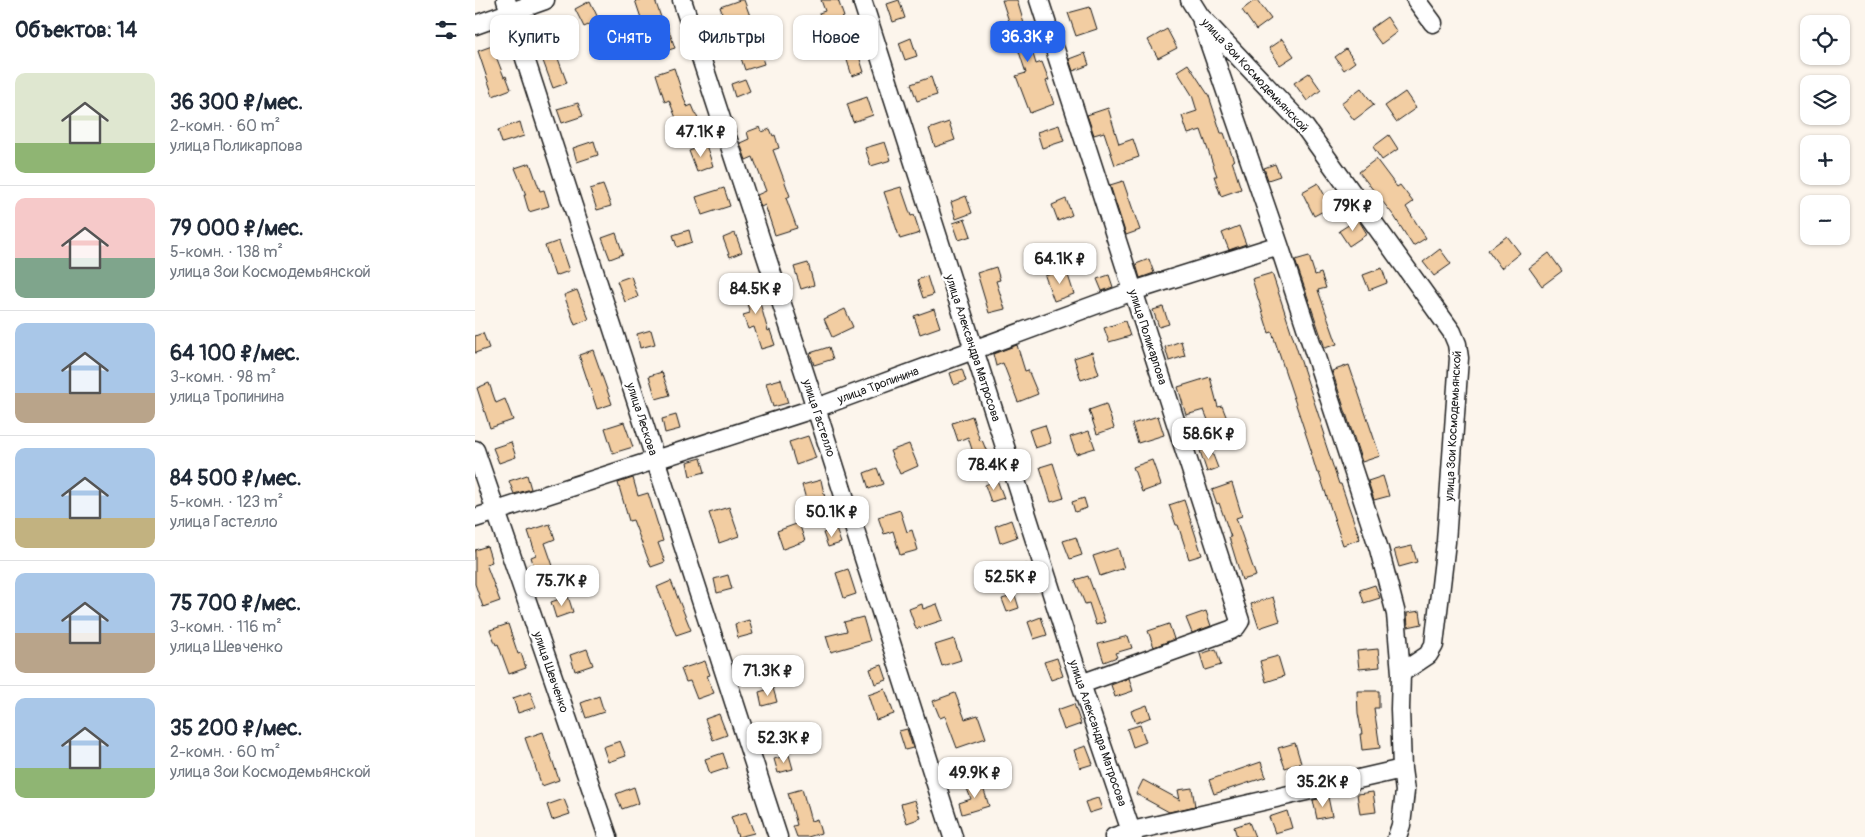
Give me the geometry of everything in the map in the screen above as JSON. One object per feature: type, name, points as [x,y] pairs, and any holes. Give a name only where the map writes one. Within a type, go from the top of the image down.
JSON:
[{"type":"street","points":[[475,25],[509,5],[545,0]]},
{"type":"street","name":"улица Гастелло","points":[[682,0],[816,408],[953,837]]},
{"type":"street","name":"улица Александра Матросова","points":[[862,0],[1081,684],[1133,834]]},
{"type":"street","name":"улица Поликарпова","points":[[1039,0],[1239,617],[1239,624],[1231,630],[1081,684]]},
{"type":"street","name":"улица Зои Космодемьянской","points":[[1191,0],[1200,16],[1304,126],[1452,332],[1457,344],[1459,358],[1446,542],[1434,645],[1429,655],[1401,673]]},
{"type":"street","points":[[1416,0],[1433,23]]},
{"type":"street","name":"улица Лескова","points":[[509,5],[778,837]]},
{"type":"street","points":[[1200,16],[1279,245],[1379,548],[1396,614],[1401,673],[1402,769],[1405,791],[1401,825],[1397,837]]},
{"type":"street","name":"улица Тропинина","points":[[475,518],[816,408],[1133,291],[1279,245]]},
{"type":"street","name":"улица Шевченко","points":[[475,450],[608,837]]},
{"type":"street","points":[[1114,837],[1402,769]]},
{"type":"building","points":[[635,0],[655,0],[660,15],[640,15]]},
{"type":"building","points":[[744,0],[750,15],[723,15],[720,7]]},
{"type":"building","points":[[821,0],[838,0],[843,15],[820,15],[819,13],[825,11]]},
{"type":"building","points":[[899,0],[905,18],[893,22],[887,4]]},
{"type":"building","points":[[1002,0],[1017,0],[1036,64],[1042,62],[1049,80],[1046,81],[1054,104],[1030,113],[1016,76],[1026,73]]},
{"type":"building","points":[[1257,0],[1271,19],[1256,30],[1242,10]]},
{"type":"building","points":[[590,1],[597,15],[589,15],[589,25],[584,27],[575,9]]},
{"type":"building","points":[[1090,7],[1097,29],[1076,36],[1068,13]]},
{"type":"building","points":[[1387,17],[1397,32],[1381,44],[1370,29]]},
{"type":"building","points":[[1167,29],[1177,48],[1158,58],[1148,40]]},
{"type":"building","points":[[670,34],[675,48],[670,50]]},
{"type":"building","points":[[911,38],[917,56],[905,60],[899,43]]},
{"type":"building","points":[[1282,39],[1294,56],[1280,65],[1269,48]]},
{"type":"building","points":[[490,47],[490,60],[497,60],[511,89],[493,96],[478,51]]},
{"type":"building","points":[[1346,49],[1355,62],[1344,70],[1335,57]]},
{"type":"building","points":[[1085,53],[1089,65],[1073,71],[1069,59]]},
{"type":"building","points":[[543,60],[559,60],[567,83],[553,88]]},
{"type":"building","points":[[742,60],[763,60],[764,64],[745,70]]},
{"type":"building","points":[[847,60],[860,60],[864,72],[852,76]]},
{"type":"building","points":[[1188,64],[1209,96],[1221,133],[1224,133],[1234,161],[1232,161],[1241,189],[1221,196],[1214,176],[1217,176],[1201,130],[1188,134],[1182,116],[1197,111],[1192,95],[1177,71]]},
{"type":"building","points":[[674,68],[687,107],[692,105],[698,119],[679,126],[669,100],[665,102],[656,74]]},
{"type":"building","points":[[1309,73],[1321,90],[1307,101],[1294,83]]},
{"type":"building","points":[[931,77],[937,95],[917,101],[911,84]]},
{"type":"building","points":[[745,79],[750,91],[735,97],[731,84]]},
{"type":"building","points":[[1361,88],[1374,105],[1354,120],[1341,103]]},
{"type":"building","points":[[1405,92],[1416,108],[1396,122],[1385,106]]},
{"type":"building","points":[[867,97],[873,115],[853,122],[847,104]]},
{"type":"building","points":[[578,103],[583,116],[562,123],[557,109]]},
{"type":"building","points":[[1108,108],[1119,144],[1133,139],[1139,157],[1115,165],[1104,132],[1094,135],[1087,115]]},
{"type":"building","points":[[520,122],[524,136],[502,143],[498,130]]},
{"type":"building","points":[[949,122],[955,140],[935,147],[929,129]]},
{"type":"building","points":[[1059,125],[1064,141],[1042,148],[1037,132]]},
{"type":"building","points":[[760,127],[762,132],[770,129],[773,136],[775,135],[779,148],[773,150],[790,196],[786,198],[797,228],[775,235],[765,205],[761,207],[757,195],[766,191],[753,157],[746,160],[740,143],[749,139],[747,132]]},
{"type":"building","points":[[1389,135],[1398,149],[1382,160],[1373,147]]},
{"type":"building","points":[[594,141],[598,155],[577,162],[573,148]]},
{"type":"building","points":[[885,142],[891,160],[871,166],[865,148]]},
{"type":"building","points":[[706,145],[713,166],[697,172],[689,151]]},
{"type":"building","points":[[1376,159],[1397,187],[1400,185],[1413,202],[1406,207],[1426,238],[1413,246],[1394,216],[1359,172]]},
{"type":"building","points":[[530,163],[540,191],[544,190],[549,206],[529,212],[524,195],[526,195],[515,168]]},
{"type":"building","points":[[1275,164],[1280,176],[1268,180],[1264,168]]},
{"type":"building","points":[[1123,181],[1140,230],[1126,235],[1110,185]]},
{"type":"building","points":[[1318,183],[1331,207],[1314,216],[1302,192]]},
{"type":"building","points":[[603,185],[611,206],[597,210],[590,189]]},
{"type":"building","points":[[901,187],[911,216],[914,215],[920,233],[900,239],[884,192]]},
{"type":"building","points":[[724,188],[730,206],[702,215],[696,197]]},
{"type":"building","points":[[966,196],[972,213],[956,219],[951,202]]},
{"type":"building","points":[[1066,199],[1072,215],[1058,221],[1052,205]]},
{"type":"building","points":[[965,219],[971,236],[959,240],[953,223]]},
{"type":"building","points":[[1358,219],[1367,234],[1349,246],[1339,231]]},
{"type":"building","points":[[1239,226],[1246,244],[1229,250],[1222,233]]},
{"type":"building","points":[[689,230],[692,242],[677,247],[673,235]]},
{"type":"building","points":[[616,233],[623,254],[610,259],[602,238]]},
{"type":"building","points":[[735,233],[742,252],[730,257],[723,238]]},
{"type":"building","points":[[1507,236],[1520,253],[1501,268],[1488,250]]},
{"type":"building","points":[[559,241],[569,271],[555,276],[545,246]]},
{"type":"building","points":[[1440,249],[1451,264],[1434,276],[1423,262]]},
{"type":"building","points":[[1549,253],[1562,271],[1542,286],[1529,268]]},
{"type":"building","points":[[1309,256],[1315,275],[1321,273],[1326,288],[1318,290],[1337,344],[1325,348],[1295,260]]},
{"type":"building","points":[[1149,259],[1154,273],[1140,278],[1136,264]]},
{"type":"building","points":[[808,263],[814,285],[801,289],[794,267]]},
{"type":"building","points":[[996,267],[1000,280],[996,281],[1005,309],[989,313],[977,273]]},
{"type":"building","points":[[1382,268],[1387,283],[1369,290],[1363,275]]},
{"type":"building","points":[[1066,269],[1074,294],[1054,301],[1045,276]]},
{"type":"building","points":[[1272,273],[1325,435],[1323,436],[1360,539],[1343,545],[1319,473],[1317,473],[1272,332],[1269,333],[1252,279]]},
{"type":"building","points":[[1109,275],[1113,287],[1102,291],[1097,279]]},
{"type":"building","points":[[631,276],[638,297],[625,302],[617,281]]},
{"type":"building","points":[[927,276],[933,295],[923,298],[917,280]]},
{"type":"building","points":[[753,278],[768,331],[770,330],[775,345],[761,349],[754,327],[748,329],[743,315],[750,313],[740,283]]},
{"type":"building","points":[[577,290],[589,319],[575,325],[564,295]]},
{"type":"building","points":[[1163,307],[1169,324],[1159,327],[1153,310]]},
{"type":"building","points":[[845,309],[853,327],[832,337],[824,319]]},
{"type":"building","points":[[934,309],[940,327],[920,334],[914,316]]},
{"type":"building","points":[[1125,321],[1130,336],[1109,342],[1104,328]]},
{"type":"building","points":[[651,330],[655,344],[640,348],[637,334]]},
{"type":"building","points":[[483,333],[489,348],[475,353],[475,336]]},
{"type":"building","points":[[1181,341],[1185,356],[1169,361],[1165,347]]},
{"type":"building","points":[[1017,345],[1025,371],[1028,370],[1038,394],[1018,402],[1003,363],[996,366],[993,354]]},
{"type":"building","points":[[829,347],[833,359],[814,365],[810,353]]},
{"type":"building","points":[[593,350],[612,404],[597,409],[579,355]]},
{"type":"building","points":[[1092,352],[1099,374],[1081,380],[1074,358]]},
{"type":"building","points":[[1349,365],[1380,456],[1362,462],[1332,371]]},
{"type":"building","points":[[962,369],[966,381],[954,385],[950,373]]},
{"type":"building","points":[[662,372],[670,395],[656,399],[649,376]]},
{"type":"building","points":[[1210,377],[1218,407],[1222,406],[1231,429],[1214,435],[1204,410],[1186,415],[1178,387]]},
{"type":"building","points":[[781,379],[788,403],[773,407],[766,383]]},
{"type":"building","points":[[489,383],[496,403],[505,399],[513,420],[490,428],[477,388]]},
{"type":"building","points":[[1106,404],[1114,428],[1097,434],[1089,410]]},
{"type":"building","points":[[676,415],[680,429],[665,433],[662,419]]},
{"type":"building","points":[[972,416],[980,441],[982,440],[989,457],[976,462],[968,437],[958,441],[952,423]]},
{"type":"building","points":[[1158,416],[1164,435],[1138,443],[1132,424]]},
{"type":"building","points":[[624,422],[633,447],[613,453],[605,428]]},
{"type":"building","points":[[1045,425],[1051,443],[1035,448],[1029,430]]},
{"type":"building","points":[[1089,431],[1095,448],[1076,454],[1070,437]]},
{"type":"building","points":[[808,436],[816,458],[796,465],[789,442]]},
{"type":"building","points":[[511,442],[516,457],[499,463],[493,448]]},
{"type":"building","points":[[909,444],[918,466],[900,474],[890,451]]},
{"type":"building","points":[[1210,447],[1218,468],[1207,472],[1200,451]]},
{"type":"building","points":[[701,458],[705,472],[690,476],[687,462]]},
{"type":"building","points":[[1152,460],[1161,485],[1142,492],[1133,467]]},
{"type":"building","points":[[1053,463],[1064,498],[1051,502],[1040,467]]},
{"type":"building","points":[[877,468],[883,484],[869,489],[864,473]]},
{"type":"building","points":[[527,475],[531,489],[514,494],[509,481]]},
{"type":"building","points":[[1383,476],[1389,496],[1374,500],[1368,481]]},
{"type":"building","points":[[633,478],[638,496],[648,493],[663,541],[658,543],[665,562],[651,567],[633,520],[629,521],[618,483]]},
{"type":"building","points":[[821,480],[825,498],[807,503],[802,485]]},
{"type":"building","points":[[997,480],[1004,498],[991,502],[985,485]]},
{"type":"building","points":[[1232,483],[1242,516],[1236,518],[1256,576],[1242,580],[1229,537],[1231,537],[1219,503],[1217,504],[1212,490]]},
{"type":"building","points":[[1084,498],[1087,508],[1075,512],[1072,502]]},
{"type":"building","points":[[1184,500],[1202,555],[1189,559],[1169,505]]},
{"type":"building","points":[[729,507],[739,536],[719,543],[709,513]]},
{"type":"building","points":[[900,510],[907,532],[912,530],[918,550],[900,555],[893,531],[884,534],[878,517]]},
{"type":"building","points":[[1011,520],[1017,537],[1000,543],[995,526]]},
{"type":"building","points":[[799,523],[805,541],[783,549],[777,531]]},
{"type":"building","points":[[550,524],[555,539],[545,543],[553,566],[536,573],[531,557],[536,555],[528,531]]},
{"type":"building","points":[[836,529],[841,543],[828,547],[823,533]]},
{"type":"building","points":[[1076,537],[1082,555],[1070,559],[1063,541]]},
{"type":"building","points":[[487,546],[492,562],[486,564],[500,601],[483,607],[475,584],[475,550]]},
{"type":"building","points":[[1412,546],[1417,562],[1399,567],[1394,550]]},
{"type":"building","points":[[1118,548],[1124,568],[1100,576],[1093,556]]},
{"type":"building","points":[[1027,564],[1032,582],[1015,587],[1009,569]]},
{"type":"building","points":[[848,569],[856,594],[844,598],[836,573]]},
{"type":"building","points":[[728,575],[732,589],[717,593],[714,579]]},
{"type":"building","points":[[1088,576],[1105,622],[1096,625],[1089,603],[1085,604],[1075,580]]},
{"type":"building","points":[[671,581],[691,630],[676,635],[657,587]]},
{"type":"building","points":[[1375,585],[1380,598],[1364,603],[1360,590]]},
{"type":"building","points":[[1015,595],[1019,608],[1007,612],[1002,599]]},
{"type":"building","points":[[568,596],[573,612],[556,618],[551,602]]},
{"type":"building","points":[[1273,597],[1280,621],[1259,628],[1251,604]]},
{"type":"building","points":[[922,604],[923,609],[937,604],[943,620],[916,629],[909,609]]},
{"type":"building","points":[[1206,611],[1211,626],[1192,633],[1186,618]]},
{"type":"building","points":[[1420,611],[1422,624],[1408,627],[1407,613]]},
{"type":"building","points":[[863,617],[870,641],[831,652],[826,636],[847,631],[844,622]]},
{"type":"building","points":[[1041,617],[1047,635],[1034,639],[1028,622]]},
{"type":"building","points":[[749,620],[753,634],[738,638],[735,624]]},
{"type":"building","points":[[508,624],[518,654],[521,653],[526,668],[509,674],[498,644],[496,645],[490,630]]},
{"type":"building","points":[[1169,624],[1174,639],[1154,647],[1148,631]]},
{"type":"building","points":[[1128,636],[1132,648],[1115,653],[1117,657],[1104,662],[1098,644]]},
{"type":"building","points":[[954,639],[961,660],[942,666],[935,645]]},
{"type":"building","points":[[587,649],[593,665],[575,671],[570,655]]},
{"type":"building","points":[[1216,649],[1221,665],[1205,670],[1200,654]]},
{"type":"building","points":[[1378,649],[1380,667],[1359,669],[1357,651]]},
{"type":"building","points":[[1278,656],[1284,676],[1266,682],[1260,661]]},
{"type":"building","points":[[758,658],[762,672],[747,676],[743,662]]},
{"type":"building","points":[[1057,658],[1063,676],[1051,680],[1044,662]]},
{"type":"building","points":[[705,661],[710,675],[707,676],[714,693],[697,699],[690,681],[686,682],[681,669]]},
{"type":"building","points":[[882,665],[887,680],[875,684],[870,669]]},
{"type":"building","points":[[1129,678],[1133,691],[1115,697],[1111,685]]},
{"type":"building","points":[[773,688],[777,702],[762,706],[759,692]]},
{"type":"building","points":[[885,689],[894,714],[876,720],[868,695]]},
{"type":"building","points":[[1357,691],[1379,691],[1379,708],[1374,708],[1380,748],[1362,750]]},
{"type":"building","points":[[530,692],[536,707],[518,713],[513,698]]},
{"type":"building","points":[[955,693],[965,719],[978,715],[986,738],[957,748],[945,716],[940,718],[933,701]]},
{"type":"building","points":[[599,696],[604,712],[586,718],[581,703]]},
{"type":"building","points":[[1074,704],[1081,724],[1064,730],[1057,710]]},
{"type":"building","points":[[1147,705],[1151,717],[1136,723],[1131,711]]},
{"type":"building","points":[[719,714],[727,735],[713,740],[705,719]]},
{"type":"building","points":[[1140,725],[1146,742],[1133,747],[1127,729]]},
{"type":"building","points":[[907,729],[913,748],[905,750],[899,731]]},
{"type":"building","points":[[543,732],[559,780],[542,786],[525,738]]},
{"type":"building","points":[[620,741],[626,756],[608,762],[603,747]]},
{"type":"building","points":[[1295,743],[1301,763],[1285,768],[1278,748]]},
{"type":"building","points":[[1086,746],[1093,764],[1080,768],[1074,750]]},
{"type":"building","points":[[723,753],[728,768],[710,774],[705,759]]},
{"type":"building","points":[[789,755],[793,769],[778,773],[774,759]]},
{"type":"building","points":[[1261,762],[1266,777],[1214,794],[1209,780]]},
{"type":"building","points":[[1143,780],[1180,800],[1178,790],[1192,788],[1195,806],[1169,812],[1136,794]]},
{"type":"building","points":[[981,781],[989,806],[962,814],[959,803],[971,799],[966,786]]},
{"type":"building","points":[[634,787],[639,803],[622,809],[616,794]]},
{"type":"building","points":[[802,789],[811,821],[817,819],[821,833],[808,837],[797,837],[793,826],[797,825],[788,793]]},
{"type":"building","points":[[1373,792],[1376,812],[1360,814],[1357,794]]},
{"type":"building","points":[[1328,797],[1332,816],[1317,819],[1313,800]]},
{"type":"building","points":[[1098,798],[1102,809],[1089,813],[1085,802]]},
{"type":"building","points":[[564,799],[570,814],[552,820],[547,805]]},
{"type":"building","points":[[915,800],[921,818],[907,823],[901,804]]},
{"type":"building","points":[[1287,811],[1292,828],[1275,833],[1269,817]]},
{"type":"building","points":[[746,812],[754,833],[738,837],[731,817]]},
{"type":"building","points":[[1249,822],[1255,837],[1237,837],[1234,827]]}]
